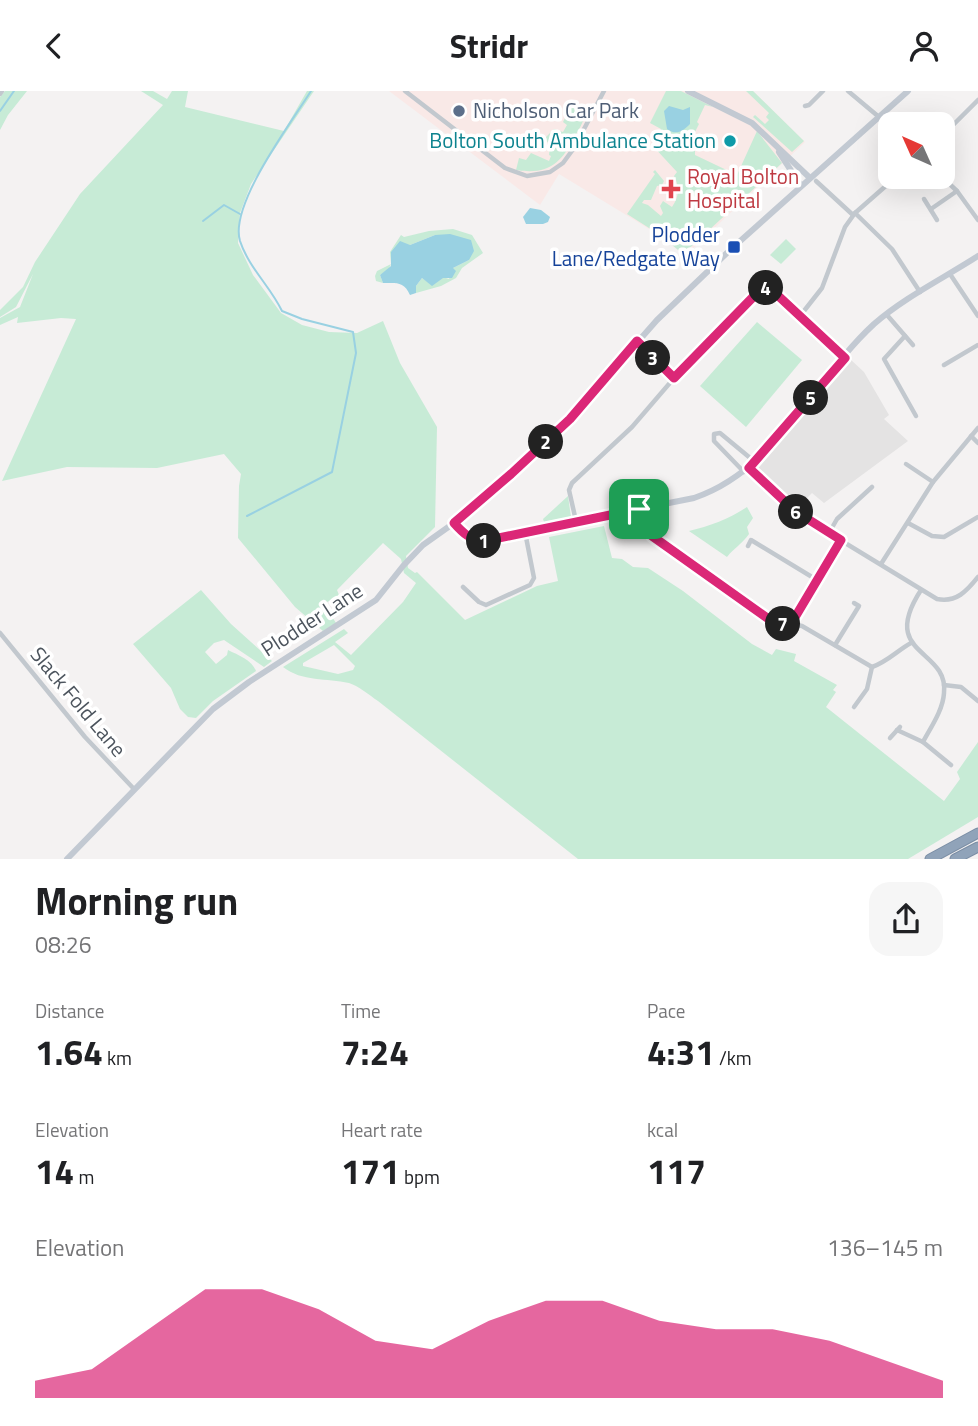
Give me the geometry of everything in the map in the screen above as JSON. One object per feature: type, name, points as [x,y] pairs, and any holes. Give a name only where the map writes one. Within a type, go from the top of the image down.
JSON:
[{"type":"highway","points":[[930,859],[978,833]]},
{"type":"highway","points":[[955,859],[978,847]]},
{"type":"main road","points":[[688,91],[752,123],[813,180]]},
{"type":"main road","name":"Plodder Lane","points":[[885,112],[908,91]]},
{"type":"main road","name":"Plodder Lane","points":[[67,859],[214,709],[257,677],[369,606],[418,550],[511,474],[570,419],[637,341],[729,251],[801,186],[813,180],[878,119]]},
{"type":"main road","points":[[775,145],[801,186]]},
{"type":"main road","points":[[454,523],[465,535],[477,540],[702,496],[720,489],[755,462],[874,325],[978,256]]},
{"type":"street","points":[[405,91],[505,168],[527,176],[550,172],[568,157],[604,91]]},
{"type":"street","points":[[806,106],[823,91]]},
{"type":"street","points":[[848,91],[878,117]]},
{"type":"street","points":[[956,122],[978,100]]},
{"type":"street","points":[[813,180],[892,249],[920,293]]},
{"type":"street","points":[[800,316],[822,288],[845,227],[854,214],[882,189]]},
{"type":"street","points":[[931,209],[957,191],[978,220]]},
{"type":"street","points":[[924,199],[937,220]]},
{"type":"street","points":[[950,274],[978,316]]},
{"type":"street","points":[[576,522],[570,486],[632,427],[674,378],[762,289],[771,289],[845,358]]},
{"type":"street","points":[[887,315],[913,345]]},
{"type":"street","points":[[905,336],[884,359],[899,381],[915,414],[919,407]]},
{"type":"street","points":[[637,341],[674,378]]},
{"type":"street","points":[[944,365],[978,345]]},
{"type":"street","points":[[881,564],[933,482],[978,428]]},
{"type":"street","points":[[755,462],[720,433],[714,434],[714,441],[795,511],[937,599],[949,600],[960,596],[978,577]]},
{"type":"street","points":[[971,436],[978,443]]},
{"type":"street","points":[[906,464],[933,482]]},
{"type":"street","points":[[829,533],[837,519],[872,488]]},
{"type":"street","points":[[639,509],[652,536],[770,620],[802,626],[872,667],[882,664],[892,654],[911,643]]},
{"type":"street","points":[[908,523],[932,535],[944,537],[978,517]]},
{"type":"street","points":[[463,587],[486,605],[533,582],[525,532]]},
{"type":"street","points":[[748,546],[751,540],[817,580]]},
{"type":"street","points":[[791,624],[841,540]]},
{"type":"street","points":[[921,590],[908,613],[911,643],[938,670],[944,685],[940,709],[923,742]]},
{"type":"street","points":[[835,645],[859,606],[854,603]]},
{"type":"street","name":"Slack Fold Lane","points":[[0,633],[76,726],[134,789]]},
{"type":"street","points":[[858,705],[869,684],[872,667]]},
{"type":"street","points":[[944,685],[961,687],[978,701]]},
{"type":"street","points":[[890,738],[899,728],[923,742],[951,765]]},
{"type":"shaded area","name":"Royal Bolton Hospital","points":[[389,91],[753,91],[805,142],[685,256],[659,235],[559,174],[540,205]]},
{"type":"shaded area","points":[[850,359],[864,372],[889,415],[884,419],[908,441],[824,503],[812,493],[799,506],[758,468]]},
{"type":"green space","points":[[5,91],[27,91],[0,130],[0,97]]},
{"type":"green space","points":[[141,91],[153,91],[167,99],[172,91],[188,91],[185,107],[284,131],[307,91],[314,91],[251,184],[240,213],[238,243],[253,275],[281,313],[302,325],[329,332],[357,333],[383,321],[400,363],[437,427],[435,527],[406,556],[408,568],[417,572],[465,620],[537,586],[558,581],[549,537],[604,526],[612,558],[622,559],[633,567],[648,568],[752,644],[772,655],[776,649],[796,654],[794,661],[837,685],[833,690],[836,692],[826,707],[944,801],[960,779],[957,772],[978,742],[978,817],[908,859],[578,859],[360,688],[349,683],[298,675],[283,667],[344,629],[348,633],[335,642],[351,655],[403,602],[416,583],[404,573],[401,559],[383,543],[337,590],[339,595],[324,604],[336,623],[323,631],[295,607],[238,538],[241,474],[224,454],[157,468],[67,467],[2,481],[76,319],[17,323],[18,317],[0,325],[0,318],[20,307],[33,274],[16,307],[0,317],[0,310],[23,287],[35,262],[80,194],[163,105]],"holes":[[[334,645],[355,666],[353,670],[338,674],[303,666],[303,663]]]},
{"type":"green space","points":[[666,91],[681,91],[713,107],[705,105],[688,146],[695,150],[695,155],[737,175],[757,131],[782,163],[683,254],[627,214],[655,174],[655,170],[664,181],[657,186],[651,200],[644,200],[642,203],[661,216],[663,213],[660,206],[663,201],[672,207],[676,199],[678,188],[674,176],[677,172],[652,145],[661,129],[650,123]]},
{"type":"green space","points":[[746,91],[753,91],[804,141],[792,152],[753,117],[755,115],[765,124],[769,120],[766,117],[769,113]]},
{"type":"green space","points":[[567,103],[585,115],[564,154],[545,169],[516,170],[519,158],[526,160],[531,153],[549,161],[550,146],[545,138],[554,129],[563,132],[567,125],[563,122],[568,112],[565,107]]},
{"type":"green space","points":[[453,229],[472,235],[483,253],[462,268],[456,278],[441,286],[416,293],[416,286],[422,278],[432,285],[443,277],[449,279],[453,268],[469,260],[435,235],[410,245],[391,257],[391,264],[390,252],[401,235],[404,237],[429,231]]},
{"type":"green space","points":[[786,239],[796,249],[781,264],[770,255]]},
{"type":"green space","points":[[391,264],[380,275],[383,283],[376,281],[377,271]]},
{"type":"green space","points":[[757,322],[802,360],[746,427],[700,386]]},
{"type":"green space","points":[[568,496],[571,517],[544,522],[543,519]]},
{"type":"green space","points":[[747,507],[753,518],[747,527],[749,534],[727,557],[689,531],[719,522]]},
{"type":"green space","points":[[201,590],[231,624],[272,661],[264,667],[224,640],[214,643],[205,652],[216,664],[227,655],[228,650],[248,661],[256,671],[213,701],[196,718],[188,717],[180,709],[171,688],[133,644]]},
{"type":"water","points":[[669,106],[683,110],[690,107],[690,124],[682,131],[673,132],[667,129],[664,111]]},
{"type":"water","points":[[530,208],[541,210],[550,217],[548,222],[526,224],[523,217]]},
{"type":"water","points":[[450,234],[471,240],[474,251],[469,260],[453,268],[456,271],[452,278],[443,278],[432,286],[422,278],[416,286],[416,293],[410,295],[402,285],[383,283],[380,275],[391,266],[391,252],[400,241],[410,245],[435,235]]},
{"type":"waterway","points":[[0,111],[14,91]]},
{"type":"waterway","points":[[247,516],[332,472],[356,353],[353,332],[282,311],[240,241],[239,226],[252,186],[311,91]]},
{"type":"waterway","points":[[203,221],[224,205],[240,214]]},
{"type":"place","name":"Nicholson Car Park","points":[[459,111]]},
{"type":"place","name":"Bolton South Ambulance Station","points":[[730,141]]},
{"type":"place","name":"Royal Bolton Hospital","points":[[671,189]]},
{"type":"place","name":"Plodder Lane/Redgate Way","points":[[734,247]]},
{"type":"route","points":[[771,289],[845,358],[749,468],[795,511],[841,540],[791,624],[770,620],[652,536],[639,509],[484,541],[465,535],[454,523],[570,419],[637,341],[674,378],[758,292],[771,289]]}]
